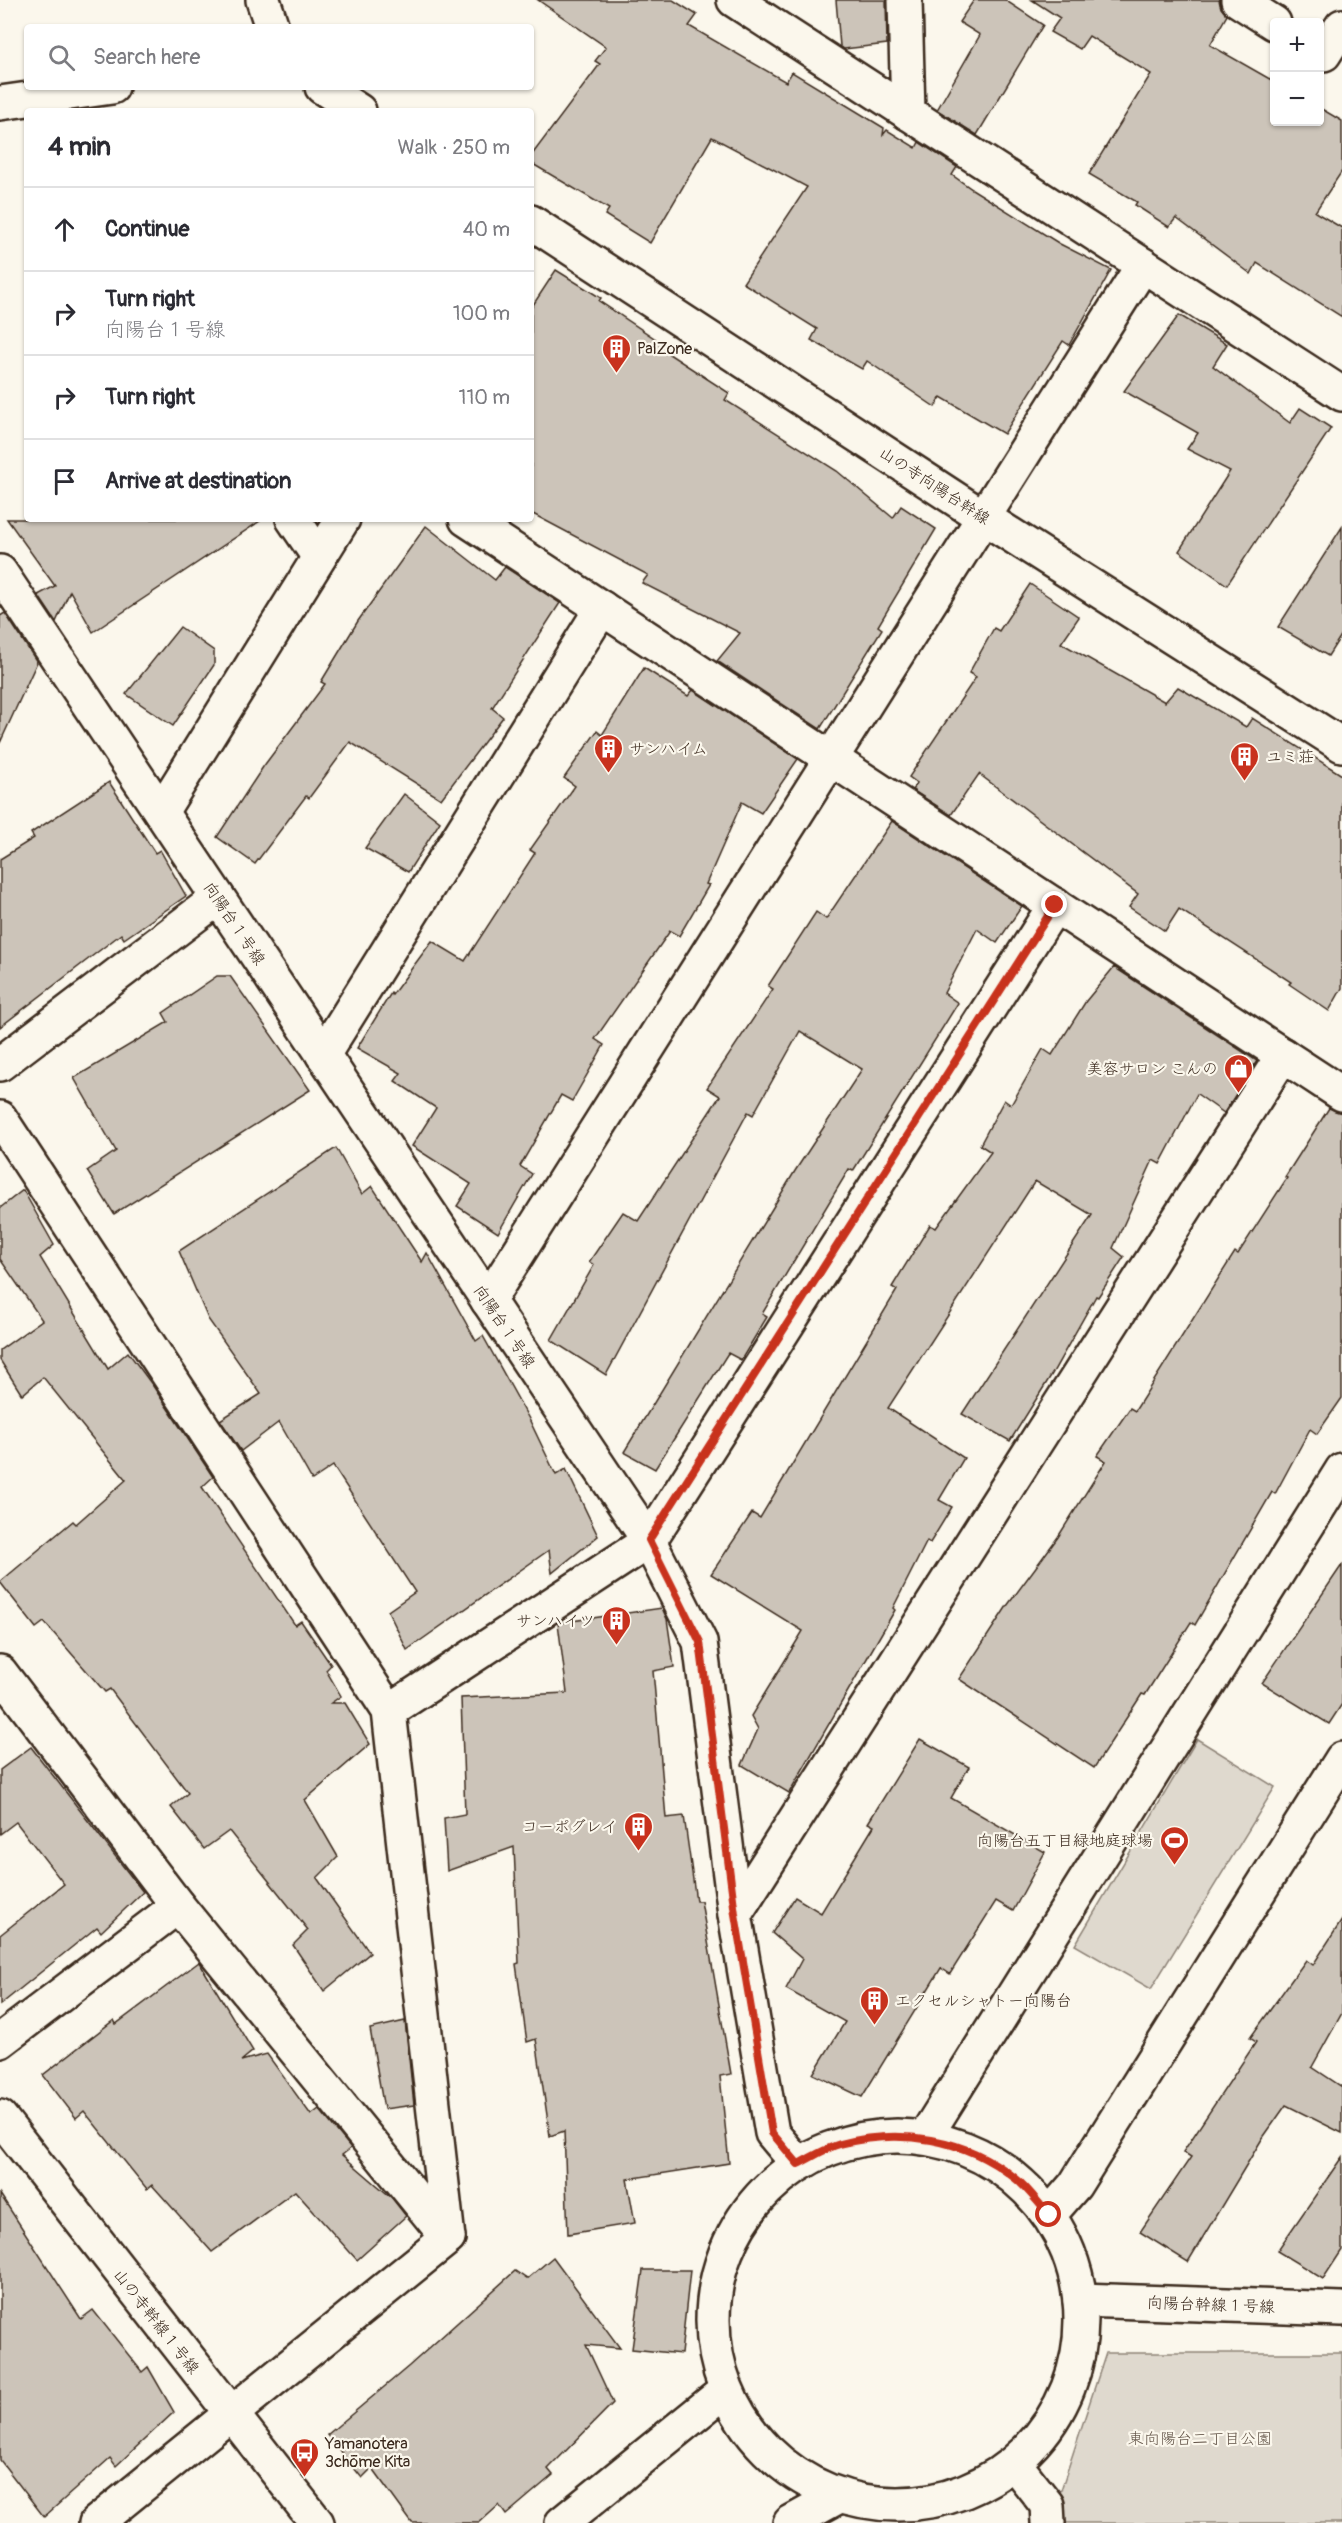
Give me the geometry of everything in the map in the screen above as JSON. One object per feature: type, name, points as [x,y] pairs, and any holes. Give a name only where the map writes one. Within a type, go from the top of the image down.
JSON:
[{"type":"street","points":[[263,0],[271,24]]},
{"type":"street","points":[[734,0],[1342,394]]},
{"type":"street","points":[[905,0],[908,113]]},
{"type":"street","points":[[1238,0],[1270,20]]},
{"type":"street","points":[[1328,57],[1342,26]]},
{"type":"street","points":[[13,110],[99,90]]},
{"type":"street","points":[[327,90],[354,108]]},
{"type":"street","name":"山の寺向陽台幹線","points":[[534,224],[983,517],[1342,745]]},
{"type":"street","points":[[488,1301],[1143,265]]},
{"type":"street","points":[[295,522],[319,557]]},
{"type":"street","points":[[161,812],[341,522]]},
{"type":"street","points":[[471,522],[1342,1094]]},
{"type":"street","name":"向陽台１号線","points":[[0,572],[649,1540],[700,1642],[735,1914],[772,2133],[798,2164]]},
{"type":"street","points":[[323,1055],[602,608]]},
{"type":"street","points":[[0,1064],[218,898]]},
{"type":"street","points":[[389,1711],[649,1540],[1055,905]]},
{"type":"street","points":[[735,1914],[1283,1055]]},
{"type":"street","points":[[0,1118],[389,1711],[448,2238]]},
{"type":"street","points":[[925,2137],[1342,1470]]},
{"type":"street","points":[[0,1672],[178,1906],[448,2238]]},
{"type":"street","points":[[1049,2215],[1075,2185],[1342,1759]]},
{"type":"street","points":[[0,2041],[178,1906]]},
{"type":"street","name":"山の寺幹線１号線","points":[[0,2117],[230,2415],[317,2523]]},
{"type":"street","points":[[881,2136],[925,2137],[973,2151],[1015,2178],[1049,2215],[1070,2256],[1080,2300],[1079,2345],[1068,2390],[1045,2430],[1014,2463],[978,2486],[894,2514],[839,2496],[803,2480],[771,2456],[744,2425],[726,2390],[713,2340],[715,2289],[730,2240],[759,2197],[798,2164],[838,2145],[881,2136]]},
{"type":"street","points":[[96,2523],[448,2238]]},
{"type":"street","name":"向陽台幹線１号線","points":[[1080,2300],[1339,2304]]},
{"type":"street","points":[[562,2523],[726,2390]]},
{"type":"street","points":[[1014,2463],[1047,2505],[1048,2523]]},
{"type":"street","points":[[790,2523],[839,2496]]},
{"type":"green space","name":"向陽台五丁目緑地庭球場","points":[[1197,1739],[1275,1787],[1151,1989],[1075,1945]]},
{"type":"green space","name":"東向陽台二丁目公園","points":[[1106,2353],[1342,2353],[1342,2523],[1059,2523],[1058,2499]]},
{"type":"building","points":[[538,0],[673,0],[697,15],[689,26],[786,82],[792,72],[884,128],[883,135],[887,130],[916,148],[919,142],[957,167],[952,175],[972,189],[1060,244],[1111,270],[1069,345],[1063,341],[1004,434],[941,397],[935,407],[867,361],[862,369],[811,340],[817,329],[743,283],[807,187],[712,137],[650,243],[605,215],[609,209],[534,165],[534,152],[600,64],[595,61],[606,47]]},
{"type":"building","points":[[836,0],[886,0],[887,44],[844,49],[840,46]]},
{"type":"building","points":[[974,0],[1005,0],[1043,25],[977,135],[937,110],[980,35],[959,22]]},
{"type":"building","points":[[1032,0],[1219,0],[1221,8],[1227,15],[1210,45],[1270,79],[1270,126],[1324,126],[1324,110],[1342,121],[1342,171],[1315,212],[1342,228],[1342,317],[1257,263],[1251,274],[1176,218],[1169,227],[1135,205],[1137,202],[1089,174],[1151,74],[1089,36],[1080,49],[1050,32],[1060,18]]},
{"type":"building","points":[[556,270],[601,298],[599,301],[669,348],[666,352],[729,393],[725,400],[837,471],[893,518],[901,506],[936,529],[878,626],[882,629],[820,729],[717,661],[740,633],[642,583],[648,575],[534,515],[534,303]]},
{"type":"building","points":[[1179,315],[1227,344],[1213,366],[1290,423],[1300,408],[1331,428],[1227,585],[1179,551],[1230,471],[1187,449],[1198,433],[1124,391]]},
{"type":"building","points":[[7,519],[24,519],[24,522],[258,522],[93,632],[70,591],[56,622],[38,595],[55,586]]},
{"type":"building","points":[[426,526],[495,580],[505,567],[560,603],[492,708],[503,717],[441,799],[350,742],[309,798],[306,796],[255,864],[217,837],[263,767],[325,684],[321,682],[358,621]]},
{"type":"building","points":[[1342,527],[1342,634],[1328,656],[1278,627]]},
{"type":"building","points":[[1030,584],[1079,617],[1061,643],[1165,702],[1178,687],[1246,727],[1252,718],[1342,775],[1342,988],[1329,1011],[1289,984],[1291,982],[1179,909],[1165,931],[1129,907],[1138,894],[979,774],[951,815],[912,790],[917,783],[909,777],[976,677],[969,673],[994,628],[999,631]]},
{"type":"building","points":[[5,613],[37,662],[0,743],[0,616]]},
{"type":"building","points":[[180,627],[214,651],[214,665],[173,726],[126,694]]},
{"type":"building","points":[[644,668],[688,696],[693,690],[798,759],[761,813],[742,802],[706,884],[709,885],[679,936],[670,931],[595,1039],[604,1045],[572,1101],[561,1095],[520,1166],[532,1174],[498,1233],[457,1206],[471,1184],[412,1146],[436,1108],[395,1081],[401,1073],[357,1048],[391,993],[392,995],[432,941],[465,961],[535,853],[530,850],[575,786],[564,778],[597,731],[602,735]]},
{"type":"building","points":[[109,782],[155,853],[160,850],[186,896],[124,939],[121,934],[0,1027],[0,859],[34,838],[31,833]]},
{"type":"building","points":[[404,794],[440,822],[408,872],[365,848]]},
{"type":"building","points":[[892,821],[1022,906],[997,943],[977,929],[944,993],[958,1003],[853,1171],[849,1169],[762,1314],[767,1317],[741,1360],[728,1353],[655,1469],[624,1452],[795,1171],[862,1069],[800,1031],[753,1115],[748,1112],[606,1375],[551,1340],[594,1265],[589,1262],[623,1212],[638,1221],[720,1096],[707,1088],[773,989],[768,986],[816,912],[826,919]]},
{"type":"building","points":[[1114,967],[1257,1061],[1224,1113],[1197,1094],[1160,1164],[1153,1160],[1113,1248],[1124,1257],[1098,1297],[1096,1296],[1052,1374],[1010,1441],[962,1414],[1092,1215],[1035,1181],[888,1408],[964,1458],[939,1500],[952,1507],[930,1543],[927,1541],[893,1608],[895,1610],[789,1793],[742,1765],[758,1729],[751,1716],[803,1631],[711,1574],[752,1513],[760,1518],[897,1290],[892,1287],[930,1225],[936,1228],[991,1152],[980,1145],[1004,1100],[1011,1105],[1043,1049],[1052,1055],[1086,1001]]},
{"type":"building","points":[[217,976],[230,976],[310,1090],[114,1214],[87,1171],[116,1151],[74,1078],[168,1022],[163,1013]]},
{"type":"building","points":[[1329,1108],[1342,1113],[1342,1398],[1317,1434],[1310,1429],[1275,1494],[1272,1492],[1195,1625],[1191,1622],[1145,1695],[1142,1694],[1094,1768],[959,1679],[1007,1606],[1058,1537],[1106,1461],[1097,1456],[1130,1408],[1135,1411],[1235,1252],[1238,1254],[1287,1178],[1285,1177]]},
{"type":"building","points":[[336,1148],[362,1194],[372,1186],[422,1262],[427,1253],[476,1341],[483,1336],[529,1419],[556,1475],[566,1469],[598,1536],[552,1573],[549,1550],[407,1650],[388,1611],[415,1592],[333,1466],[312,1480],[279,1422],[241,1451],[220,1420],[261,1394],[208,1319],[179,1251]]},
{"type":"building","points":[[23,1190],[54,1245],[40,1257],[108,1369],[128,1352],[153,1386],[213,1477],[202,1487],[295,1625],[301,1621],[331,1665],[326,1670],[341,1696],[331,1703],[345,1703],[370,1744],[305,1800],[338,1857],[317,1878],[370,1953],[324,1991],[293,1945],[308,1930],[229,1831],[204,1849],[171,1807],[188,1793],[110,1689],[105,1692],[44,1622],[36,1628],[0,1582],[73,1521],[76,1524],[126,1480],[43,1377],[22,1395],[0,1360],[0,1350],[42,1320],[0,1259],[0,1208]]},
{"type":"building","points":[[1342,1565],[1342,1704],[1329,1724],[1262,1683]]},
{"type":"building","points":[[662,1608],[667,1619],[674,1667],[653,1671],[666,1818],[684,1816],[696,1901],[701,1901],[731,2074],[720,2076],[729,2163],[627,2179],[635,2223],[568,2234],[564,2131],[550,2136],[536,2039],[527,2042],[516,1964],[519,1963],[514,1847],[447,1871],[444,1818],[465,1814],[461,1698],[567,1693],[558,1623]]},
{"type":"building","points":[[920,1739],[969,1767],[951,1798],[1045,1852],[1013,1911],[996,1901],[950,1974],[941,1968],[862,2097],[813,2074],[845,2022],[786,1989],[802,1959],[772,1933],[795,1897],[821,1913],[874,1826],[868,1823]]},
{"type":"building","points":[[31,1747],[143,1892],[101,1932],[97,1927],[0,2005],[0,1935],[64,1884],[16,1822],[0,1834],[0,1770]]},
{"type":"building","points":[[1342,1920],[1342,2013],[1312,2067],[1342,2087],[1342,2133],[1286,2105],[1262,2139],[1188,2262],[1140,2232],[1191,2157],[1183,2152],[1256,2042],[1250,2038],[1306,1960],[1313,1965]]},
{"type":"building","points":[[199,1962],[253,2051],[241,2061],[267,2054],[311,2115],[319,2109],[351,2148],[342,2155],[392,2198],[406,2216],[357,2260],[295,2191],[212,2252],[152,2185],[147,2189],[84,2111],[76,2118],[43,2075],[114,2020],[116,2024]]},
{"type":"building","points":[[405,2021],[414,2105],[384,2109],[370,2029]]},
{"type":"building","points":[[1342,2157],[1342,2250],[1323,2279],[1277,2251]]},
{"type":"building","points":[[0,2194],[81,2319],[93,2310],[142,2372],[148,2367],[174,2412],[116,2466],[110,2458],[44,2517],[0,2460]]},
{"type":"building","points":[[553,2257],[620,2348],[586,2345],[613,2403],[548,2469],[553,2475],[506,2515],[499,2505],[479,2523],[412,2523],[372,2468],[362,2478],[327,2435],[409,2366],[515,2271],[527,2279]]},
{"type":"building","points":[[643,2270],[690,2270],[681,2354],[632,2349]]},
{"type":"place","name":"PalZone","points":[[616,374]]},
{"type":"place","name":"サンハイム","points":[[608,774]]},
{"type":"place","name":"ユミ荘","points":[[1245,782]]},
{"type":"place","name":"美容サロン こんの","points":[[1239,1094]]},
{"type":"place","name":"サンハイツ","points":[[616,1646]]},
{"type":"place","name":"コーポグレイ","points":[[638,1852]]},
{"type":"place","name":"向陽台五丁目緑地庭球場","points":[[1174,1866]]},
{"type":"place","name":"エクセルシャトー向陽台","points":[[874,2026]]},
{"type":"place","name":"Yamanotera 3chōme Kita","points":[[304,2478]]},
{"type":"route","points":[[1049,2215],[1015,2178],[973,2151],[925,2137],[881,2136],[838,2145],[798,2164],[772,2133],[735,1914],[700,1642],[649,1540],[1055,905]]}]
